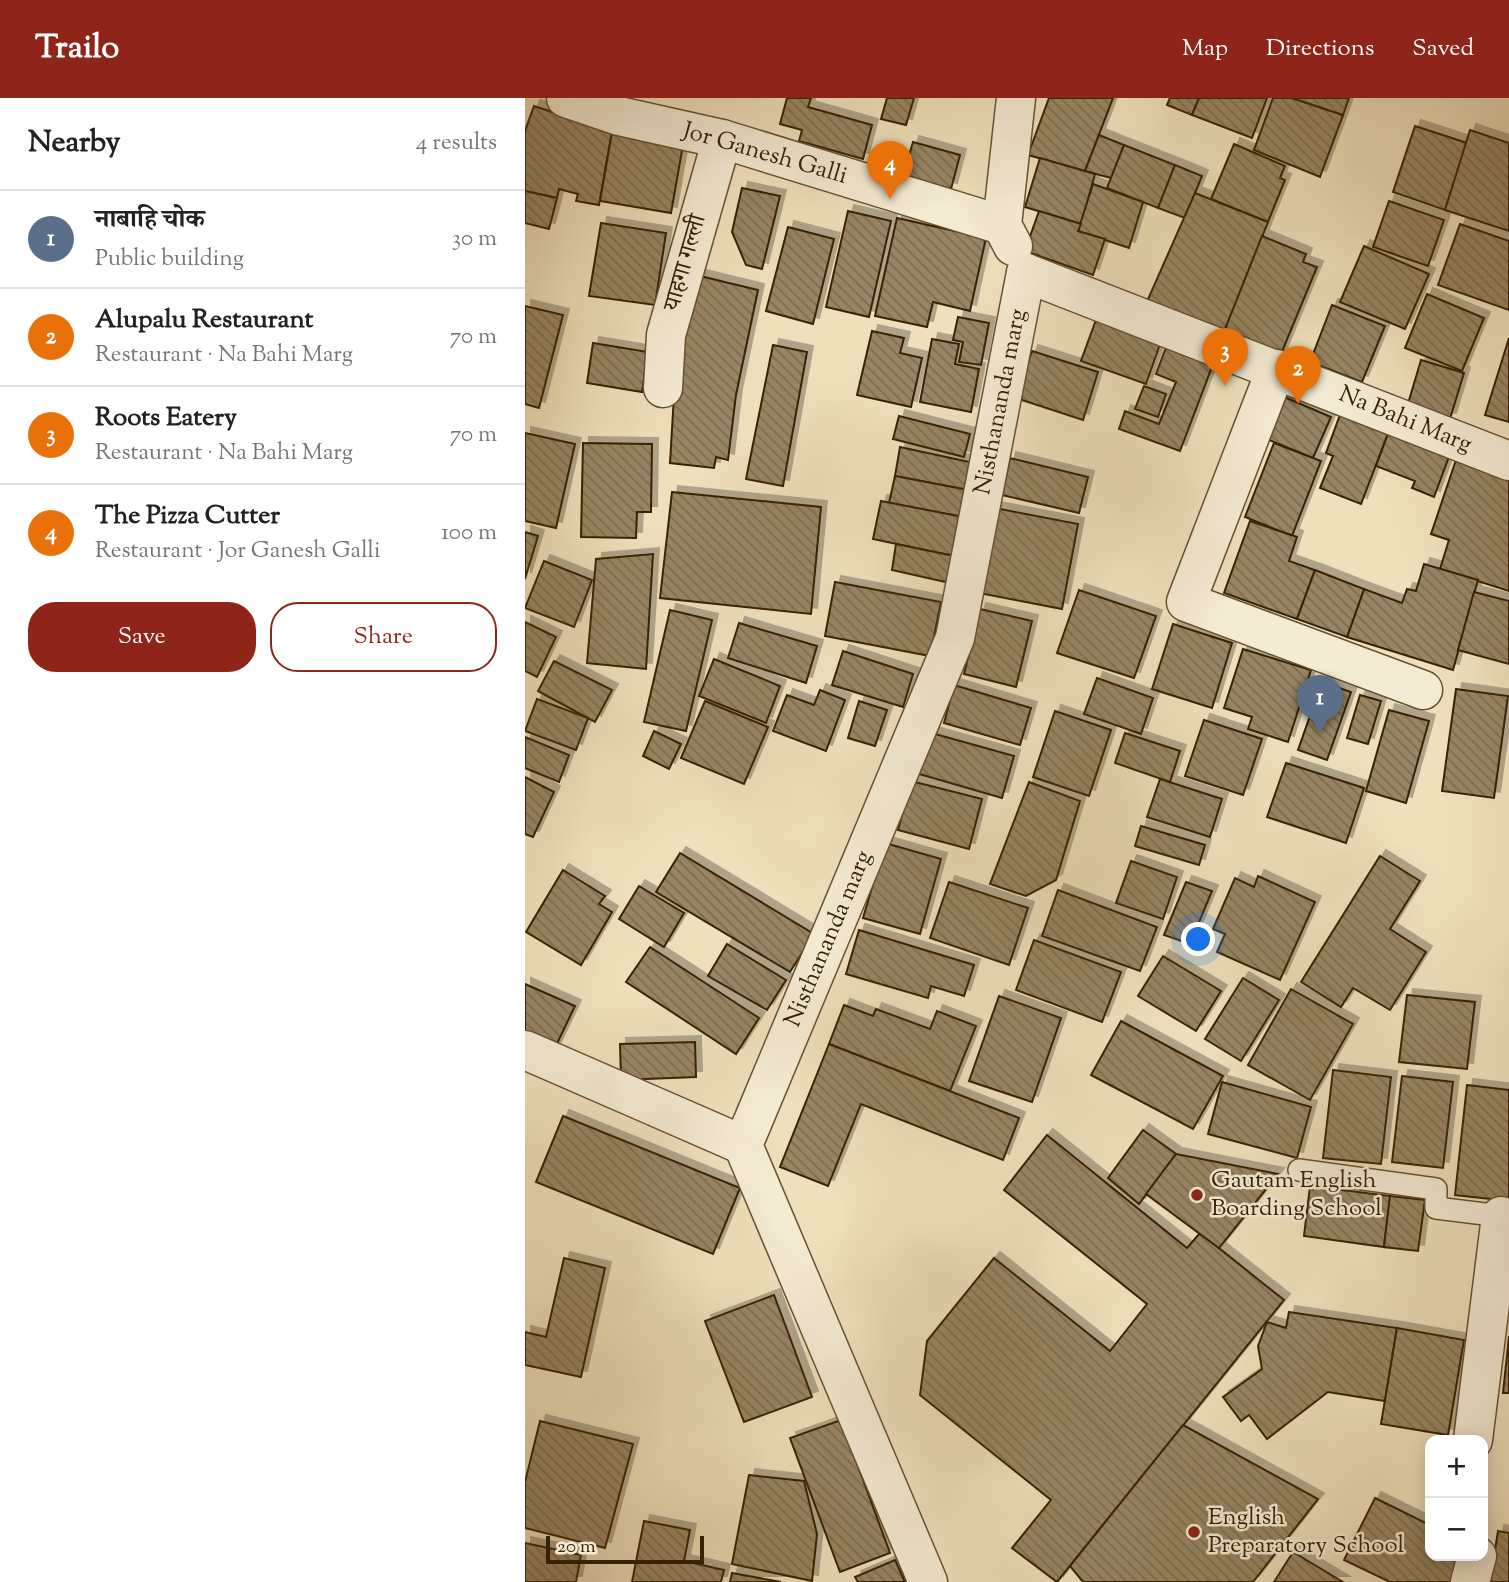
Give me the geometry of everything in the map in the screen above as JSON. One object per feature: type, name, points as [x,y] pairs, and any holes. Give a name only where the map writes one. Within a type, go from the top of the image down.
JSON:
[{"type":"street","name":"Jor Ganesh Galli","points":[[566,98],[619,116],[722,139],[1002,225]]},
{"type":"street","points":[[1016,98],[1002,225],[1026,273]]},
{"type":"street","name":"याहगा गल्ली","points":[[663,388],[666,335],[722,139]]},
{"type":"street","name":"Na Bahi Marg","points":[[1026,273],[1509,461]]},
{"type":"street","name":"Nisthananda marg","points":[[743,1145],[955,638],[1026,273]]},
{"type":"street","points":[[1276,369],[1186,602],[1423,690]]},
{"type":"street","points":[[525,1050],[743,1145],[927,1582]]},
{"type":"street","points":[[1474,1435],[1501,1216]]},
{"type":"street","points":[[1470,1582],[1476,1561]]},
{"type":"lane","points":[[1299,1170],[1436,1189],[1436,1208],[1501,1216]]},
{"type":"building","points":[[787,98],[811,98],[808,107],[872,125],[863,159],[799,141],[802,130],[780,124]]},
{"type":"building","points":[[887,98],[914,98],[906,125],[881,119]]},
{"type":"building","points":[[1049,98],[1113,98],[1085,171],[1028,155]]},
{"type":"building","points":[[1170,98],[1199,98],[1192,115],[1167,105]]},
{"type":"building","points":[[1199,98],[1267,98],[1252,138],[1192,115]]},
{"type":"building","points":[[1273,98],[1292,98],[1343,115],[1320,177],[1254,150]]},
{"type":"building","points":[[1292,98],[1349,98],[1343,115]]},
{"type":"building","points":[[534,106],[612,132],[599,205],[576,201],[578,194],[559,189],[557,198],[525,191],[525,131]]},
{"type":"building","points":[[1415,126],[1467,143],[1445,210],[1393,192]]},
{"type":"building","points":[[1470,130],[1509,143],[1509,231],[1445,210]]},
{"type":"building","points":[[612,132],[683,145],[671,213],[600,201]]},
{"type":"building","points":[[1099,135],[1124,145],[1111,178],[1085,171]]},
{"type":"building","points":[[913,142],[960,155],[951,189],[903,176]]},
{"type":"building","points":[[1234,144],[1285,166],[1280,178],[1285,180],[1268,222],[1211,199]]},
{"type":"building","points":[[1124,145],[1175,165],[1158,208],[1107,188]]},
{"type":"building","points":[[1040,158],[1095,174],[1081,224],[1025,207]]},
{"type":"building","points":[[1175,165],[1202,176],[1185,218],[1158,208]]},
{"type":"building","points":[[1093,184],[1143,202],[1129,248],[1078,231]]},
{"type":"building","points":[[742,188],[780,196],[762,269],[746,265],[732,232]]},
{"type":"building","points":[[525,191],[557,198],[549,229],[525,223]]},
{"type":"building","points":[[1195,193],[1268,222],[1222,337],[1145,306]]},
{"type":"building","points":[[1389,201],[1444,220],[1428,266],[1373,247]]},
{"type":"building","points":[[848,211],[891,221],[869,317],[826,307]]},
{"type":"building","points":[[1039,211],[1081,224],[1078,231],[1105,239],[1093,275],[1025,251]]},
{"type":"building","points":[[897,218],[986,238],[970,311],[933,302],[927,327],[875,316]]},
{"type":"building","points":[[601,223],[666,233],[655,305],[589,296]]},
{"type":"building","points":[[1460,224],[1509,241],[1509,310],[1438,285]]},
{"type":"building","points":[[788,227],[834,239],[813,324],[766,311]]},
{"type":"building","points":[[1262,236],[1306,254],[1303,262],[1317,267],[1279,359],[1222,337]]},
{"type":"building","points":[[1364,246],[1429,274],[1405,329],[1340,302]]},
{"type":"building","points":[[696,275],[758,290],[736,395],[728,460],[716,457],[714,468],[670,463],[679,311]]},
{"type":"building","points":[[1427,294],[1484,318],[1462,371],[1405,348]]},
{"type":"building","points":[[1332,305],[1385,326],[1362,382],[1310,362]]},
{"type":"building","points":[[525,306],[563,315],[539,408],[525,404]]},
{"type":"building","points":[[1101,306],[1160,344],[1146,384],[1081,361]]},
{"type":"building","points":[[958,317],[989,323],[981,365],[959,362],[963,342],[953,340]]},
{"type":"building","points":[[872,331],[904,338],[900,353],[922,358],[911,407],[857,395]]},
{"type":"building","points":[[1509,338],[1509,422],[1485,415]]},
{"type":"building","points":[[932,339],[959,344],[955,364],[979,369],[971,412],[920,402]]},
{"type":"building","points":[[1168,342],[1215,359],[1180,451],[1119,429],[1125,411],[1159,424],[1176,382],[1156,374]]},
{"type":"building","points":[[593,343],[648,352],[642,392],[587,383]]},
{"type":"building","points":[[773,345],[807,352],[783,486],[746,479]]},
{"type":"building","points":[[1032,351],[1098,372],[1083,420],[1016,398]]},
{"type":"building","points":[[1421,360],[1464,373],[1450,419],[1407,407]]},
{"type":"building","points":[[1144,386],[1166,394],[1158,417],[1135,409]]},
{"type":"building","points":[[1275,393],[1331,417],[1313,458],[1257,435]]},
{"type":"building","points":[[1341,412],[1389,431],[1361,504],[1320,488],[1333,456],[1326,453]]},
{"type":"building","points":[[899,416],[970,434],[964,457],[893,439]]},
{"type":"building","points":[[1389,431],[1450,454],[1434,497],[1412,488],[1415,481],[1376,466]]},
{"type":"building","points":[[525,433],[575,444],[556,528],[525,521]]},
{"type":"building","points":[[583,443],[652,444],[651,512],[637,512],[636,538],[581,537]]},
{"type":"building","points":[[1274,443],[1321,461],[1292,536],[1245,517]]},
{"type":"building","points":[[900,447],[974,463],[968,490],[895,476]]},
{"type":"building","points":[[1457,457],[1509,474],[1509,591],[1440,569],[1449,540],[1431,534]]},
{"type":"building","points":[[1010,458],[1088,477],[1079,513],[1002,495]]},
{"type":"building","points":[[895,476],[968,490],[963,517],[889,503]]},
{"type":"building","points":[[672,492],[821,507],[811,614],[660,598]]},
{"type":"building","points":[[881,501],[963,517],[954,556],[873,539]]},
{"type":"building","points":[[995,508],[1078,524],[1062,609],[979,593]]},
{"type":"building","points":[[1250,521],[1297,537],[1289,561],[1315,570],[1297,619],[1224,593]]},
{"type":"building","points":[[525,532],[538,536],[525,579]]},
{"type":"building","points":[[896,544],[954,556],[950,583],[892,570]]},
{"type":"building","points":[[653,554],[646,669],[587,663],[596,559]]},
{"type":"building","points":[[544,561],[592,580],[574,627],[525,608]]},
{"type":"building","points":[[1424,564],[1478,580],[1453,670],[1347,637],[1364,589],[1402,603],[1407,589],[1416,591]]},
{"type":"building","points":[[1315,570],[1364,589],[1347,637],[1297,619]]},
{"type":"building","points":[[835,582],[941,602],[930,656],[825,636]]},
{"type":"building","points":[[1079,590],[1156,616],[1134,678],[1057,653]]},
{"type":"building","points":[[1474,592],[1509,601],[1509,664],[1458,650]]},
{"type":"building","points":[[980,609],[1032,621],[1016,687],[964,674]]},
{"type":"building","points":[[670,610],[712,620],[686,731],[644,722]]},
{"type":"building","points":[[525,622],[556,637],[537,677],[525,671]]},
{"type":"building","points":[[739,623],[817,646],[806,683],[728,658]]},
{"type":"building","points":[[1173,624],[1232,643],[1212,708],[1152,689]]},
{"type":"building","points":[[1243,649],[1311,670],[1288,742],[1248,729],[1252,717],[1224,708]]},
{"type":"building","points":[[843,651],[913,674],[903,707],[832,685]]},
{"type":"building","points":[[714,659],[780,686],[766,723],[699,696]]},
{"type":"building","points":[[554,661],[612,690],[595,722],[538,691]]},
{"type":"building","points":[[1097,678],[1153,698],[1141,734],[1084,714]]},
{"type":"building","points":[[1322,682],[1351,692],[1327,760],[1298,750]]},
{"type":"building","points":[[954,685],[1031,708],[1020,745],[944,723]]},
{"type":"building","points":[[1456,689],[1508,696],[1494,798],[1442,791]]},
{"type":"building","points":[[820,690],[845,700],[826,751],[773,731],[787,695],[814,705]]},
{"type":"building","points":[[1360,695],[1381,701],[1368,744],[1347,738]]},
{"type":"building","points":[[537,699],[588,718],[576,750],[525,731]]},
{"type":"building","points":[[705,701],[768,727],[744,784],[681,758]]},
{"type":"building","points":[[859,701],[887,710],[875,746],[848,738]]},
{"type":"building","points":[[1389,710],[1429,721],[1406,803],[1366,791]]},
{"type":"building","points":[[1055,711],[1111,730],[1089,796],[1033,777]]},
{"type":"building","points":[[1204,720],[1262,739],[1243,795],[1185,776]]},
{"type":"building","points":[[654,731],[681,744],[669,769],[643,756]]},
{"type":"building","points":[[928,732],[1014,756],[1002,798],[916,773]]},
{"type":"building","points":[[1125,733],[1180,751],[1170,782],[1115,763]]},
{"type":"building","points":[[525,737],[569,755],[559,782],[525,768]]},
{"type":"building","points":[[1286,763],[1364,788],[1346,843],[1267,817]]},
{"type":"building","points":[[525,777],[554,792],[533,837],[525,834]]},
{"type":"building","points":[[1160,779],[1222,799],[1210,837],[1147,817]]},
{"type":"building","points":[[911,781],[982,799],[969,849],[898,830]]},
{"type":"building","points":[[1029,782],[1080,801],[1056,880],[1026,896],[990,884]]},
{"type":"building","points":[[1141,826],[1205,845],[1199,865],[1135,846]]},
{"type":"building","points":[[885,843],[941,859],[920,934],[863,918]]},
{"type":"building","points":[[680,853],[814,934],[790,972],[656,892]]},
{"type":"building","points":[[1380,856],[1420,881],[1390,929],[1426,952],[1390,1010],[1353,988],[1341,1007],[1301,982]]},
{"type":"building","points":[[1131,861],[1177,877],[1163,919],[1116,903]]},
{"type":"building","points":[[563,870],[605,896],[599,904],[612,912],[581,965],[526,932]]},
{"type":"building","points":[[1258,876],[1315,902],[1280,980],[1217,952],[1225,934],[1213,929],[1235,878],[1254,887]]},
{"type":"building","points":[[949,882],[1028,908],[1009,965],[930,938]]},
{"type":"building","points":[[1186,882],[1212,891],[1190,944],[1164,935]]},
{"type":"building","points":[[639,886],[684,913],[664,947],[619,919]]},
{"type":"building","points":[[1058,890],[1157,927],[1140,971],[1042,936]]},
{"type":"building","points":[[859,930],[974,965],[964,996],[931,986],[928,998],[846,974]]},
{"type":"building","points":[[1034,940],[1121,972],[1102,1022],[1016,990]]},
{"type":"building","points":[[727,944],[786,980],[767,1010],[708,976]]},
{"type":"building","points":[[650,947],[759,1018],[736,1054],[626,982]]},
{"type":"building","points":[[1163,956],[1221,991],[1196,1031],[1138,996]]},
{"type":"building","points":[[1243,978],[1279,1000],[1241,1061],[1205,1039]]},
{"type":"building","points":[[525,984],[575,1006],[554,1050],[525,1037]]},
{"type":"building","points":[[1291,989],[1353,1024],[1310,1100],[1248,1065]]},
{"type":"building","points":[[1407,995],[1475,1002],[1467,1069],[1399,1062]]},
{"type":"building","points":[[999,996],[1061,1018],[1032,1102],[969,1081]]},
{"type":"building","points":[[844,1005],[873,1016],[876,1009],[930,1029],[937,1011],[976,1026],[950,1091],[829,1044]]},
{"type":"building","points":[[1121,1021],[1223,1076],[1193,1129],[1091,1075]]},
{"type":"building","points":[[695,1042],[696,1077],[621,1080],[620,1044]]},
{"type":"building","points":[[829,1044],[1019,1118],[1003,1160],[861,1104],[828,1186],[780,1167]]},
{"type":"building","points":[[1333,1070],[1391,1077],[1381,1164],[1323,1158]]},
{"type":"building","points":[[1402,1076],[1453,1082],[1443,1168],[1392,1162]]},
{"type":"building","points":[[1222,1082],[1311,1107],[1297,1158],[1208,1134]]},
{"type":"building","points":[[1467,1085],[1509,1090],[1509,1201],[1455,1195]]},
{"type":"building","points":[[563,1116],[740,1188],[713,1254],[536,1182]]},
{"type":"building","points":[[1143,1130],[1176,1154],[1139,1204],[1108,1178]]},
{"type":"building","points":[[1047,1135],[1187,1248],[1200,1233],[1284,1300],[1057,1582],[1012,1548],[1051,1500],[920,1395],[927,1341],[994,1258],[1110,1351],[1147,1304],[1004,1190]]},
{"type":"building","points":[[1176,1154],[1278,1174],[1219,1248],[1146,1194]]},
{"type":"building","points":[[1310,1186],[1390,1196],[1384,1247],[1304,1236]]},
{"type":"building","points":[[1390,1196],[1425,1200],[1418,1251],[1384,1247]]},
{"type":"building","points":[[564,1258],[605,1268],[581,1377],[525,1365],[525,1332],[546,1337]]},
{"type":"building","points":[[774,1295],[812,1397],[744,1422],[705,1321]]},
{"type":"building","points":[[1289,1312],[1397,1328],[1385,1401],[1328,1392],[1267,1439],[1249,1415],[1241,1421],[1223,1397],[1262,1369],[1258,1346],[1267,1322],[1286,1328]]},
{"type":"building","points":[[1397,1328],[1464,1340],[1448,1435],[1381,1424]]},
{"type":"building","points":[[1509,1336],[1509,1393],[1503,1393]]},
{"type":"building","points":[[841,1420],[890,1553],[840,1572],[790,1438]]},
{"type":"building","points":[[540,1421],[633,1444],[605,1548],[525,1528],[525,1482]]},
{"type":"building","name":"English Preparatory School","points":[[1183,1425],[1318,1499],[1253,1582],[1083,1582],[1070,1566]]},
{"type":"building","points":[[749,1475],[804,1481],[817,1534],[812,1581],[732,1564]]},
{"type":"building","points":[[1375,1498],[1425,1523],[1425,1561],[1461,1561],[1451,1582],[1390,1582],[1344,1560]]},
{"type":"building","points":[[644,1521],[690,1530],[684,1561],[724,1570],[721,1582],[632,1582]]},
{"type":"building","points":[[1498,1531],[1509,1533],[1509,1582],[1490,1582]]},
{"type":"building","points":[[525,1543],[581,1555],[576,1582],[525,1582]]},
{"type":"building","points":[[1293,1552],[1343,1582],[1274,1582]]},
{"type":"building","points":[[895,1560],[905,1582],[858,1582],[855,1577]]},
{"type":"building","points":[[732,1573],[781,1582],[730,1582]]},
{"type":"place","name":"The Pizza Cutter","points":[[890,199]]},
{"type":"place","name":"Roots Eatery","points":[[1225,386]]},
{"type":"place","name":"Alupalu Restaurant","points":[[1298,404]]},
{"type":"place","name":"नाबाहि चोक","points":[[1320,733]]},
{"type":"place","name":"Gautam English Boarding School","points":[[1197,1195]]},
{"type":"place","name":"English Preparatory School","points":[[1194,1532]]}]
